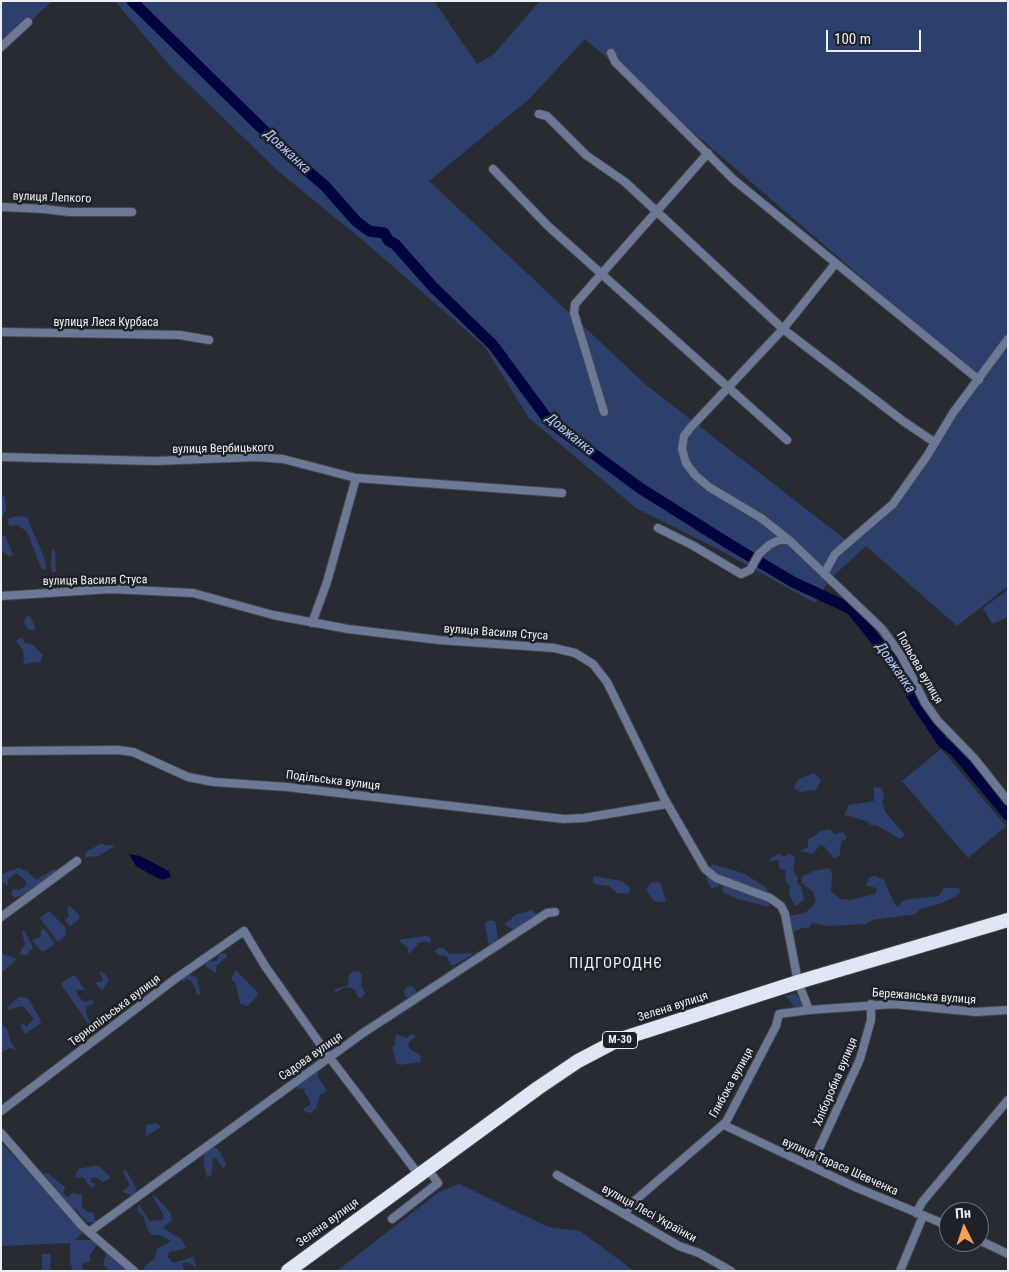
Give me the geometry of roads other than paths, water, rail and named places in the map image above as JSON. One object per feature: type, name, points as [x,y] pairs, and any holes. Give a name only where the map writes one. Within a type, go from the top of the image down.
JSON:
[{"type":"highway","name":"Зелена вулиця","points":[[288,1271],[538,1088],[578,1061],[610,1044],[798,982],[1008,920]]},
{"type":"street","points":[[1,48],[28,22]]},
{"type":"street","points":[[610,54],[615,62],[734,180],[979,380]]},
{"type":"street","points":[[539,114],[547,116],[586,154],[625,182],[655,213],[783,329],[934,442]]},
{"type":"street","points":[[604,412],[574,313],[577,299],[708,154]]},
{"type":"street","points":[[493,169],[548,226],[787,440]]},
{"type":"street","name":"вулиця Лепкого","points":[[1,207],[44,208],[69,212],[132,212]]},
{"type":"street","name":"Польова вулиця","points":[[835,264],[783,329],[684,436],[682,449],[686,463],[695,475],[709,487],[761,518],[789,540],[894,643],[925,703],[1008,801]]},
{"type":"street","name":"вулиця Леся Курбаса","points":[[1,332],[171,334],[209,340]]},
{"type":"street","points":[[824,574],[835,554],[893,504],[934,442],[1008,339]]},
{"type":"street","name":"вулиця Вербицького","points":[[1,458],[186,461],[257,457],[283,459],[356,478],[562,493]]},
{"type":"street","points":[[312,623],[327,582],[356,478]]},
{"type":"street","points":[[658,528],[692,545],[741,574],[750,570],[759,554],[769,545],[779,540],[789,540]]},
{"type":"street","name":"вулиця Василя Стуса","points":[[1,596],[111,589],[193,593],[312,623],[439,640],[554,648],[575,653],[593,664],[607,682],[667,804],[705,869],[716,878],[770,898],[781,906],[792,946],[798,982]]},
{"type":"street","name":"Подільська вулиця","points":[[1,751],[118,750],[133,752],[188,777],[214,782],[287,787],[564,819],[584,818],[667,804]]},
{"type":"street","points":[[1,916],[77,861]]},
{"type":"street","name":"Садова вулиця","points":[[88,1232],[418,997],[547,913],[555,912]]},
{"type":"street","name":"Тернопільська вулиця","points":[[1,1111],[175,979],[244,931],[265,966],[330,1058]]},
{"type":"street","points":[[798,982],[809,1010]]},
{"type":"street","name":"Бережанська вулиця","points":[[809,1010],[871,1004],[894,1004],[976,1012],[1008,1010]]},
{"type":"street","name":"Хліборобна вулиця","points":[[811,1166],[860,1059],[871,1020],[871,1004]]},
{"type":"street","name":"Глибока вулиця","points":[[625,1213],[632,1203],[724,1124],[773,1033],[779,1014],[809,1010]]},
{"type":"street","points":[[330,1058],[423,1172],[438,1183],[392,1219]]},
{"type":"street","points":[[900,1271],[923,1201],[1008,1100]]},
{"type":"street","name":"вулиця Тараса Шевченка","points":[[724,1124],[730,1129],[939,1222]]},
{"type":"street","points":[[1,1133],[88,1232],[134,1271]]},
{"type":"street","name":"вулиця Лесі Українки","points":[[557,1175],[679,1246],[699,1253],[731,1271]]},
{"type":"street","points":[[989,1245],[1008,1254]]},
{"type":"waterway","name":"Довжанка","points":[[132,1],[289,155],[325,186],[356,221],[369,231],[384,233],[389,241],[395,244],[433,287],[493,345],[549,421],[640,488],[729,544],[793,582],[851,609],[897,666],[915,701],[943,743],[954,750],[1008,815]]},
{"type":"district","name":"ПІДГОРОДНЄ","points":[[616,964]]}]
